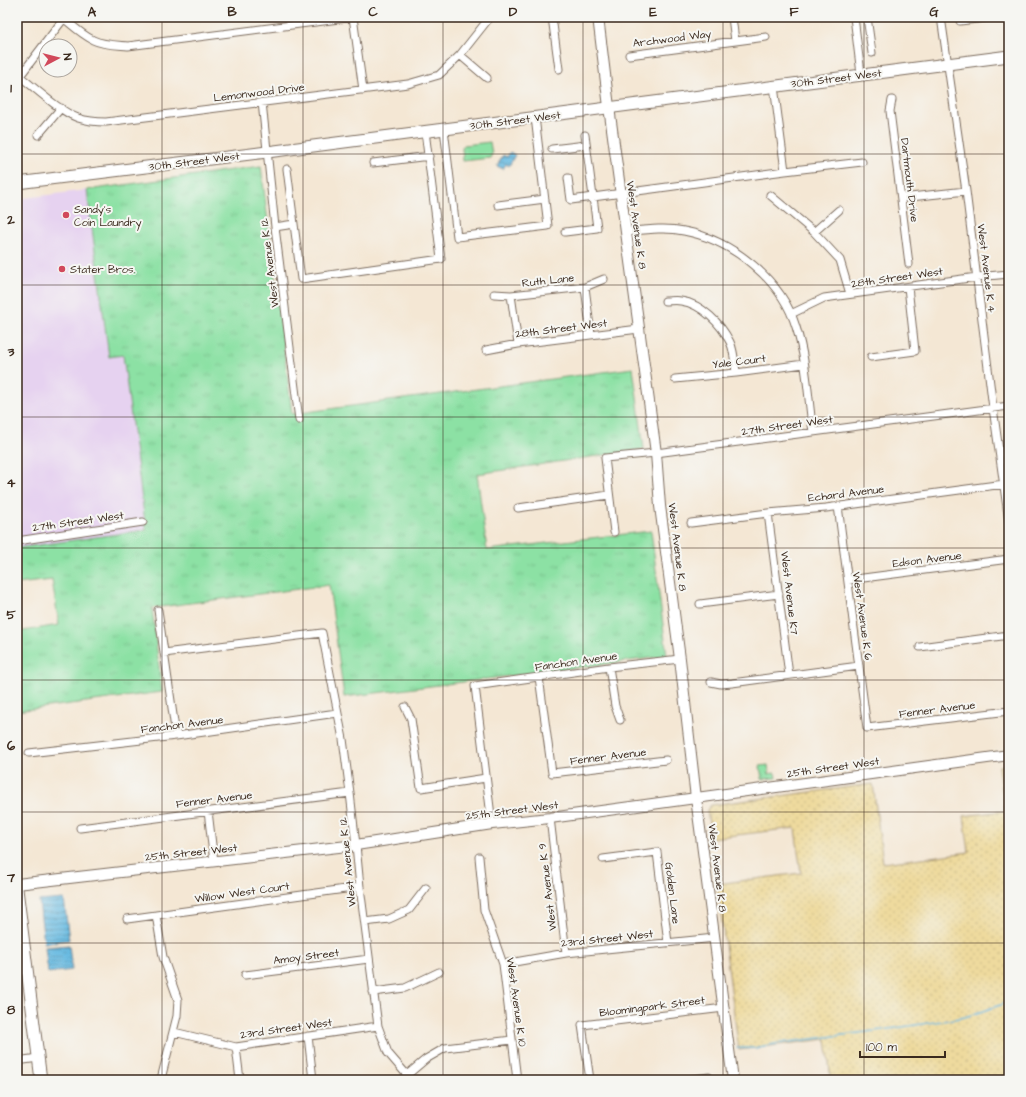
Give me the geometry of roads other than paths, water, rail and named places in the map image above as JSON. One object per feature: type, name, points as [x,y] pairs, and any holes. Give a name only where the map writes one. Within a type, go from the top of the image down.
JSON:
[{"type":"main road","name":"30th Street West","points":[[18,184],[1009,56]]},
{"type":"main road","points":[[17,889],[41,1080]]},
{"type":"street","points":[[18,75],[64,18],[80,32],[94,40],[128,46],[354,17],[363,90]]},
{"type":"street","name":"Lemonwood Drive","points":[[18,75],[61,108],[77,117],[91,121],[106,122],[408,84],[439,75],[460,55],[490,17]]},
{"type":"street","points":[[552,17],[559,68]]},
{"type":"street","name":"West Avenue K 8","points":[[598,17],[656,453],[660,506],[733,1080]]},
{"type":"street","points":[[732,17],[735,41]]},
{"type":"street","points":[[854,17],[861,74]]},
{"type":"street","points":[[867,17],[872,54]]},
{"type":"street","name":"West Avenue K 4","points":[[941,17],[951,77],[1009,522]]},
{"type":"street","points":[[960,21],[995,17]]},
{"type":"street","name":"Archwood Way","points":[[629,55],[766,37]]},
{"type":"street","points":[[460,55],[488,78]]},
{"type":"street","points":[[774,86],[785,172]]},
{"type":"street","name":"Dartmouth Drive","points":[[892,100],[890,111],[909,264]]},
{"type":"street","name":"West Avenue K 12","points":[[262,102],[275,226],[299,420]]},
{"type":"street","points":[[38,135],[61,108]]},
{"type":"street","points":[[444,129],[457,237],[548,226],[535,118]]},
{"type":"street","points":[[287,169],[302,279],[441,260],[426,131]]},
{"type":"street","points":[[565,232],[597,228],[585,135]]},
{"type":"street","points":[[552,149],[586,145]]},
{"type":"street","points":[[373,163],[429,156]]},
{"type":"street","points":[[568,178],[571,200],[621,192],[862,162]]},
{"type":"street","points":[[901,198],[966,191]]},
{"type":"street","points":[[770,195],[814,232],[840,260],[850,294]]},
{"type":"street","points":[[498,205],[545,199]]},
{"type":"street","points":[[814,232],[839,210]]},
{"type":"street","points":[[275,226],[294,224]]},
{"type":"street","points":[[626,232],[657,229],[683,230],[718,241],[745,258],[766,277],[783,299],[796,326],[804,364],[813,432]]},
{"type":"street","name":"28th Street West","points":[[791,314],[824,298],[1009,274]]},
{"type":"street","name":"Ruth Lane","points":[[494,294],[511,295],[585,287],[604,279]]},
{"type":"street","points":[[585,287],[591,335]]},
{"type":"street","points":[[871,357],[916,350],[908,287]]},
{"type":"street","points":[[511,295],[518,344]]},
{"type":"street","points":[[665,301],[681,301],[709,314],[721,328],[730,343],[736,373]]},
{"type":"street","name":"28th Street West","points":[[486,350],[518,344],[639,329]]},
{"type":"street","name":"Yale Court","points":[[675,379],[804,364]]},
{"type":"street","name":"27th Street West","points":[[609,495],[605,458],[656,453],[1009,406]]},
{"type":"street","name":"Echard Avenue","points":[[691,523],[768,513],[817,509],[1004,484]]},
{"type":"street","points":[[518,508],[609,495],[614,532]]},
{"type":"street","name":"West Avenue K 6","points":[[838,506],[867,728]]},
{"type":"street","name":"West Avenue K7","points":[[768,513],[789,675]]},
{"type":"street","name":"27th Street West","points":[[17,541],[143,522]]},
{"type":"street","name":"Edson Avenue","points":[[848,580],[1009,559]]},
{"type":"street","points":[[700,604],[779,594]]},
{"type":"street","points":[[158,610],[176,736]]},
{"type":"street","name":"West Avenue K 12","points":[[164,653],[322,633],[343,739],[378,1026],[388,1053],[406,1077]]},
{"type":"street","points":[[920,647],[1009,635]]},
{"type":"street","name":"Fanchon Avenue","points":[[486,778],[475,686],[609,667],[680,659]]},
{"type":"street","points":[[711,682],[721,684],[732,683],[859,666]]},
{"type":"street","points":[[609,667],[615,706],[620,720]]},
{"type":"street","name":"Fenner Avenue","points":[[539,677],[552,773],[666,760]]},
{"type":"street","points":[[405,707],[411,719],[420,788],[486,778],[492,824]]},
{"type":"street","name":"Fenner Avenue","points":[[867,728],[1009,711]]},
{"type":"street","name":"Fanchon Avenue","points":[[29,753],[176,736],[337,714]]},
{"type":"street","name":"25th Street West","points":[[17,884],[356,845],[492,824],[550,818],[1009,755]]},
{"type":"street","name":"Fenner Avenue","points":[[80,828],[350,793]]},
{"type":"street","points":[[208,811],[214,862]]},
{"type":"street","name":"West Avenue K 9","points":[[550,818],[566,953]]},
{"type":"street","name":"Golden Lane","points":[[604,859],[657,852],[668,943]]},
{"type":"street","name":"West Avenue K 10","points":[[479,857],[484,910],[503,964],[517,1080]]},
{"type":"street","name":"Willow West Court","points":[[127,919],[360,887]]},
{"type":"street","points":[[365,922],[389,919],[409,910],[426,888]]},
{"type":"street","points":[[156,915],[163,957],[178,1000],[177,1016],[162,1076],[163,1080]]},
{"type":"street","name":"23rd Street West","points":[[503,964],[566,953],[715,938]]},
{"type":"street","name":"Amoy Street","points":[[245,974],[369,959]]},
{"type":"street","points":[[374,992],[405,988],[439,972]]},
{"type":"street","name":"Bloomingpark Street","points":[[590,1080],[582,1025],[724,1008]]},
{"type":"street","name":"23rd Street West","points":[[174,1032],[236,1046],[378,1026]]},
{"type":"street","points":[[308,1036],[314,1080]]},
{"type":"street","points":[[406,1077],[426,1059],[446,1048],[512,1040]]},
{"type":"street","points":[[236,1046],[240,1080]]},
{"type":"street","points":[[17,1061],[38,1058]]},
{"type":"street","points":[[686,1080],[709,1077]]},
{"type":"water","points":[[510,152],[515,155],[509,166],[506,164],[503,169],[497,166],[503,155],[507,157]]},
{"type":"water","points":[[64,899],[69,940],[44,943],[39,901]]},
{"type":"water","points":[[69,945],[72,970],[48,973],[45,947]]},
{"type":"waterway","points":[[737,1048],[754,1048],[780,1043],[955,1019],[1009,1002]]},
{"type":"place","name":"Sandy's Coin Laundry","points":[[66,215]]},
{"type":"place","name":"Stater Bros.","points":[[62,269]]}]
